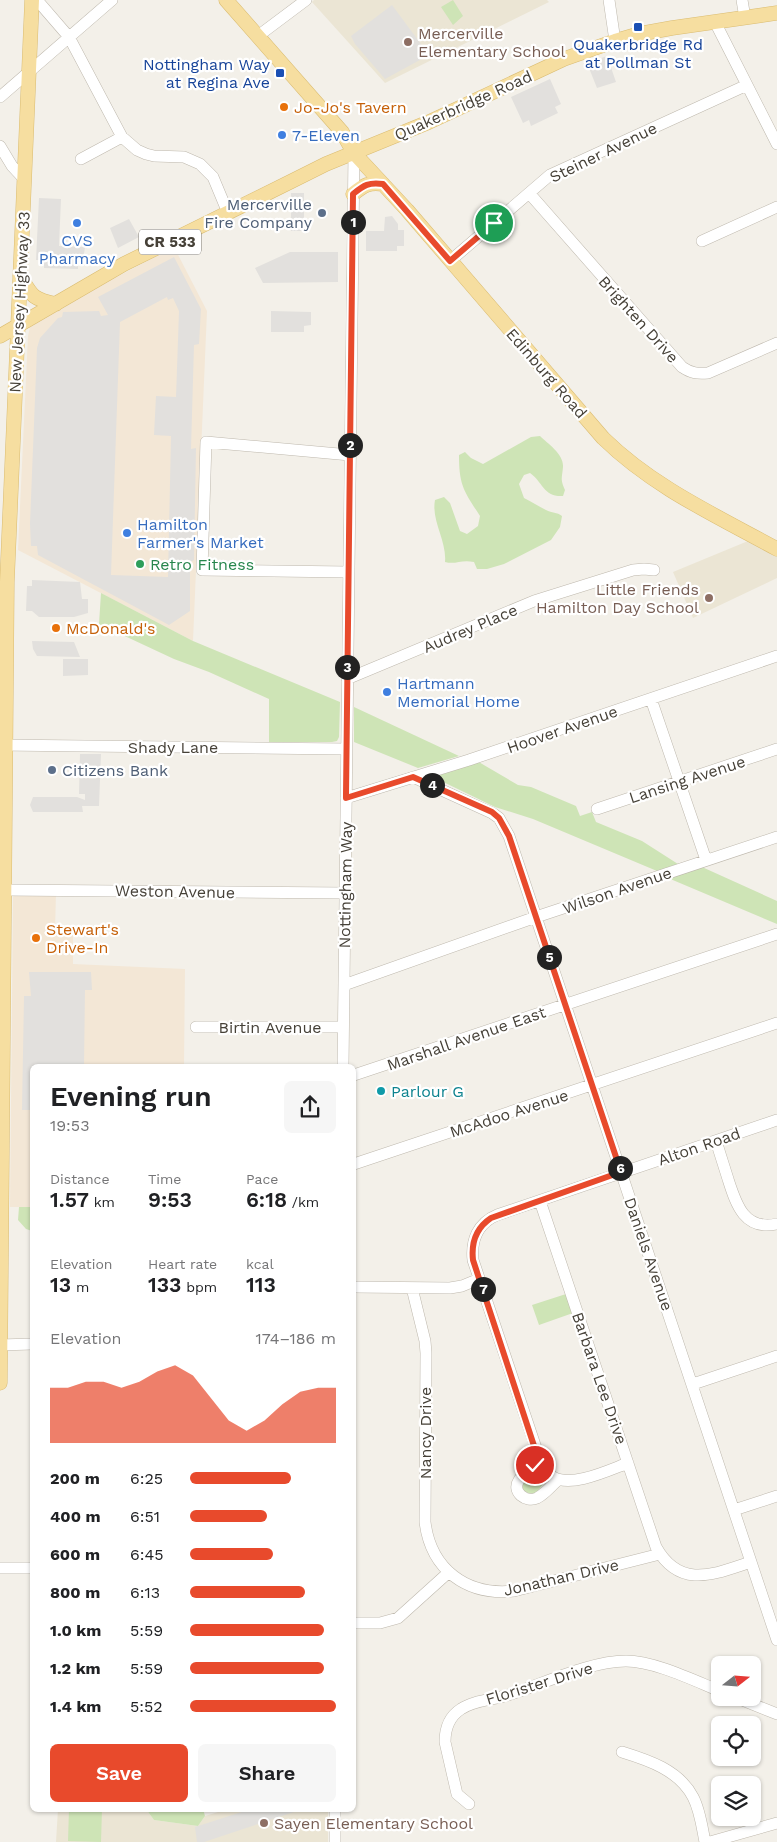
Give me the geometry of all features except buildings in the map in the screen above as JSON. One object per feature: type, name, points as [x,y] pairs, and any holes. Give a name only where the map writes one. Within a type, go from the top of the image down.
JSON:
[{"type":"main road","name":"New Jersey Highway 33","points":[[0,1383],[5,890],[3,745],[7,577],[32,0]]},
{"type":"main road","points":[[226,0],[342,132],[354,153]]},
{"type":"main road","name":"Quakerbridge Road","points":[[354,153],[429,122],[564,59],[615,40],[672,28],[777,13]]},
{"type":"main road","name":"Edinburg Road","points":[[354,153],[383,184],[602,438],[641,471],[672,492],[777,549]]},
{"type":"main road","name":"CR 533","points":[[0,336],[124,264],[326,164],[354,153]]},
{"type":"main road","points":[[353,194],[363,185],[371,182],[383,184]]},
{"type":"main road","points":[[20,276],[31,294],[40,301],[56,304]]},
{"type":"street","points":[[37,0],[69,36],[122,137],[137,150],[146,154],[154,156],[184,156],[200,164],[213,177],[228,213]]},
{"type":"street","points":[[0,97],[112,0]]},
{"type":"street","points":[[258,36],[306,0]]},
{"type":"street","points":[[609,0],[615,40]]},
{"type":"street","points":[[742,0],[745,18]]},
{"type":"street","points":[[715,22],[777,144]]},
{"type":"street","name":"Steiner Avenue","points":[[450,261],[550,175],[747,85]]},
{"type":"street","points":[[81,159],[122,137]]},
{"type":"street","points":[[0,146],[12,166],[24,180]]},
{"type":"street","name":"Nottingham Way","points":[[343,1064],[354,153]]},
{"type":"street","name":"Brighten Drive","points":[[529,193],[682,367],[690,372],[708,373],[777,343]]},
{"type":"street","points":[[702,241],[777,207]]},
{"type":"street","points":[[348,572],[202,570],[206,442],[350,455]]},
{"type":"street","name":"Audrey Place","points":[[347,679],[534,601],[633,570],[654,570]]},
{"type":"street","name":"Hoover Avenue","points":[[346,798],[469,760],[777,656]]},
{"type":"street","points":[[651,699],[706,860]]},
{"type":"street","name":"Shady Lane","points":[[3,745],[346,749]]},
{"type":"street","name":"Lansing Avenue","points":[[598,809],[777,749]]},
{"type":"street","name":"Daniels Avenue","points":[[413,777],[492,812],[499,818],[509,836],[777,1640]]},
{"type":"street","name":"Wilson Avenue","points":[[344,985],[536,917],[777,838]]},
{"type":"street","name":"Weston Avenue","points":[[5,890],[345,893]]},
{"type":"street","name":"Marshall Avenue East","points":[[356,1074],[777,934]]},
{"type":"street","name":"McAdoo Avenue","points":[[356,1163],[777,1023]]},
{"type":"street","name":"Birtin Avenue","points":[[196,1027],[343,1027]]},
{"type":"street","name":"Alton Road","points":[[539,1461],[479,1278],[472,1250],[480,1228],[491,1218],[777,1120]]},
{"type":"street","points":[[716,1141],[739,1209],[751,1220],[759,1224],[777,1224]]},
{"type":"street","name":"Barbara Lee Drive","points":[[540,1201],[656,1547],[660,1554]]},
{"type":"street","points":[[356,1287],[450,1288],[462,1286],[479,1278]]},
{"type":"street","name":"Nancy Drive","points":[[412,1288],[425,1341],[426,1353],[426,1533],[434,1554],[449,1572]]},
{"type":"street","points":[[0,1345],[30,1344]]},
{"type":"street","points":[[693,1384],[777,1356]]},
{"type":"street","points":[[558,1480],[536,1499],[525,1499],[522,1497],[517,1483],[539,1461],[547,1472],[558,1480],[580,1480],[628,1463]]},
{"type":"street","points":[[734,1510],[777,1496]]},
{"type":"street","points":[[660,1554],[674,1568],[690,1575],[711,1575],[751,1562]]},
{"type":"street","name":"Jonathan Drive","points":[[449,1572],[467,1585],[478,1589],[501,1592],[514,1591],[660,1554]]},
{"type":"street","points":[[0,1568],[30,1568]]},
{"type":"street","points":[[356,1622],[380,1623],[398,1618],[449,1572]]},
{"type":"street","name":"Florister Drive","points":[[469,1804],[457,1794],[445,1742],[447,1726],[450,1720],[469,1704],[506,1696],[556,1677],[603,1663],[626,1660],[650,1664],[711,1687]]},
{"type":"street","points":[[757,1706],[777,1714]]},
{"type":"street","points":[[622,1752],[657,1764],[670,1772],[686,1787],[693,1796],[706,1842]]},
{"type":"street","points":[[335,1812],[335,1842]]},
{"type":"street","points":[[710,1842],[777,1823]]},
{"type":"shaded area","name":"Mercerville Elementary School","points":[[314,0],[547,0],[549,2],[385,83],[312,2]]},
{"type":"shaded area","points":[[392,5],[429,55],[385,79],[355,44],[351,36]]},
{"type":"shaded area","points":[[607,56],[616,82],[597,88],[587,63]]},
{"type":"shaded area","points":[[550,79],[561,104],[555,107],[558,113],[531,126],[529,120],[523,123],[511,97]]},
{"type":"shaded area","points":[[291,193],[304,193],[304,231],[291,231]]},
{"type":"shaded area","points":[[39,198],[61,199],[59,246],[85,247],[84,254],[78,263],[78,269],[44,268],[44,260],[36,260]]},
{"type":"shaded area","points":[[392,216],[398,224],[398,230],[404,230],[404,246],[397,246],[397,251],[366,251],[366,231],[384,231],[385,217]]},
{"type":"shaded area","points":[[129,219],[139,237],[118,248],[110,228]]},
{"type":"shaded area","points":[[174,247],[207,311],[193,641],[18,550],[28,336],[30,327],[86,293]]},
{"type":"shaded area","points":[[290,252],[338,252],[338,282],[263,283],[255,268]]},
{"type":"shaded area","points":[[174,257],[201,309],[199,344],[194,345],[191,449],[196,448],[194,560],[190,562],[190,611],[169,625],[38,555],[37,546],[31,546],[30,524],[37,348],[40,338],[58,318],[62,317],[63,312],[99,311],[101,316],[108,315],[98,297]],"holes":[[[167,297],[168,300],[173,298],[179,311],[176,397],[156,396],[154,435],[171,436],[168,577],[111,575],[120,322]]]},
{"type":"shaded area","points":[[271,311],[311,312],[311,325],[304,326],[304,332],[271,332]]},
{"type":"shaded area","name":"Little Friends Hamilton Day School","points":[[748,541],[777,557],[777,578],[693,618],[673,572]]},
{"type":"shaded area","points":[[32,580],[80,582],[82,599],[88,599],[88,613],[74,617],[39,617],[32,611],[26,611],[27,586],[32,586]]},
{"type":"shaded area","points":[[32,641],[74,642],[80,657],[37,656],[33,649]]},
{"type":"shaded area","points":[[63,659],[88,659],[88,675],[63,676]]},
{"type":"shaded area","points":[[80,754],[101,754],[99,806],[82,806],[83,812],[33,812],[30,805],[33,797],[77,797],[85,800],[85,794],[79,794]]},
{"type":"shaded area","points":[[15,893],[56,893],[55,931],[73,932],[73,964],[185,969],[184,1064],[30,1064],[30,1207],[10,1207],[13,897]]},
{"type":"shaded area","points":[[29,972],[91,972],[92,990],[85,990],[84,1064],[30,1064],[30,1110],[22,1110],[24,996],[31,996]]},
{"type":"shaded area","name":"Sayen Elementary School","points":[[58,1812],[148,1812],[154,1820],[198,1826],[205,1816],[218,1812],[328,1812],[328,1842],[56,1842]]},
{"type":"shaded area","points":[[242,1812],[294,1812],[204,1842],[197,1842],[195,1827]]},
{"type":"green space","points":[[453,0],[463,16],[453,25],[441,7]]},
{"type":"green space","points":[[540,436],[555,450],[563,462],[562,481],[565,490],[563,496],[556,496],[547,492],[530,473],[524,475],[519,484],[524,498],[562,516],[560,527],[551,540],[504,564],[487,569],[477,569],[474,562],[445,562],[444,546],[435,516],[435,500],[444,497],[450,503],[460,531],[467,534],[478,526],[480,516],[463,488],[459,455],[465,452],[471,458],[483,464],[531,437]]},
{"type":"green space","points":[[101,593],[193,641],[340,702],[339,737],[337,741],[269,742],[269,699],[209,672],[174,659],[99,624]]},
{"type":"green space","points":[[354,707],[459,756],[418,768],[354,742]]},
{"type":"green space","points":[[477,761],[518,785],[531,787],[576,806],[580,816],[592,812],[596,822],[642,841],[678,864],[657,871],[533,819],[495,807],[436,777],[438,774]]},
{"type":"green space","points":[[702,867],[777,901],[777,924],[668,878]]},
{"type":"green space","points":[[19,1207],[30,1207],[30,1230],[26,1229],[18,1220]]},
{"type":"green space","points":[[566,1294],[573,1313],[539,1325],[532,1305]]},
{"type":"green space","points":[[533,1474],[540,1475],[544,1483],[533,1494],[524,1492],[522,1485]]},
{"type":"green space","points":[[69,1812],[102,1812],[101,1842],[68,1841]]},
{"type":"green space","points":[[148,1812],[204,1812],[205,1816],[198,1826],[154,1820]]},
{"type":"place","name":"Quakerbridge Rd at Pollman St","points":[[638,27]]},
{"type":"place","name":"Mercerville Elementary School","points":[[408,42]]},
{"type":"place","name":"Nottingham Way at Regina Ave","points":[[280,73]]},
{"type":"place","name":"Jo-Jo's Tavern","points":[[284,107]]},
{"type":"place","name":"7-Eleven","points":[[282,135]]},
{"type":"place","name":"Mercerville Fire Company","points":[[322,213]]},
{"type":"place","name":"CVS Pharmacy","points":[[77,223]]},
{"type":"place","name":"Hamilton Farmer's Market","points":[[127,533]]},
{"type":"place","name":"Retro Fitness","points":[[140,564]]},
{"type":"place","name":"Little Friends Hamilton Day School","points":[[709,598]]},
{"type":"place","name":"McDonald's","points":[[56,628]]},
{"type":"place","name":"Hartmann Memorial Home","points":[[387,692]]},
{"type":"place","name":"Citizens Bank","points":[[52,770]]},
{"type":"place","name":"Stewart's Drive-In","points":[[36,938]]},
{"type":"place","name":"Parlour G","points":[[381,1091]]},
{"type":"place","name":"Sayen Elementary School","points":[[264,1823]]},
{"type":"route","points":[[494,223],[450,261],[383,184],[371,182],[363,185],[353,194],[346,798],[413,777],[492,812],[499,818],[509,836],[621,1172],[491,1218],[480,1228],[473,1243],[473,1260],[539,1461],[535,1465]]}]
